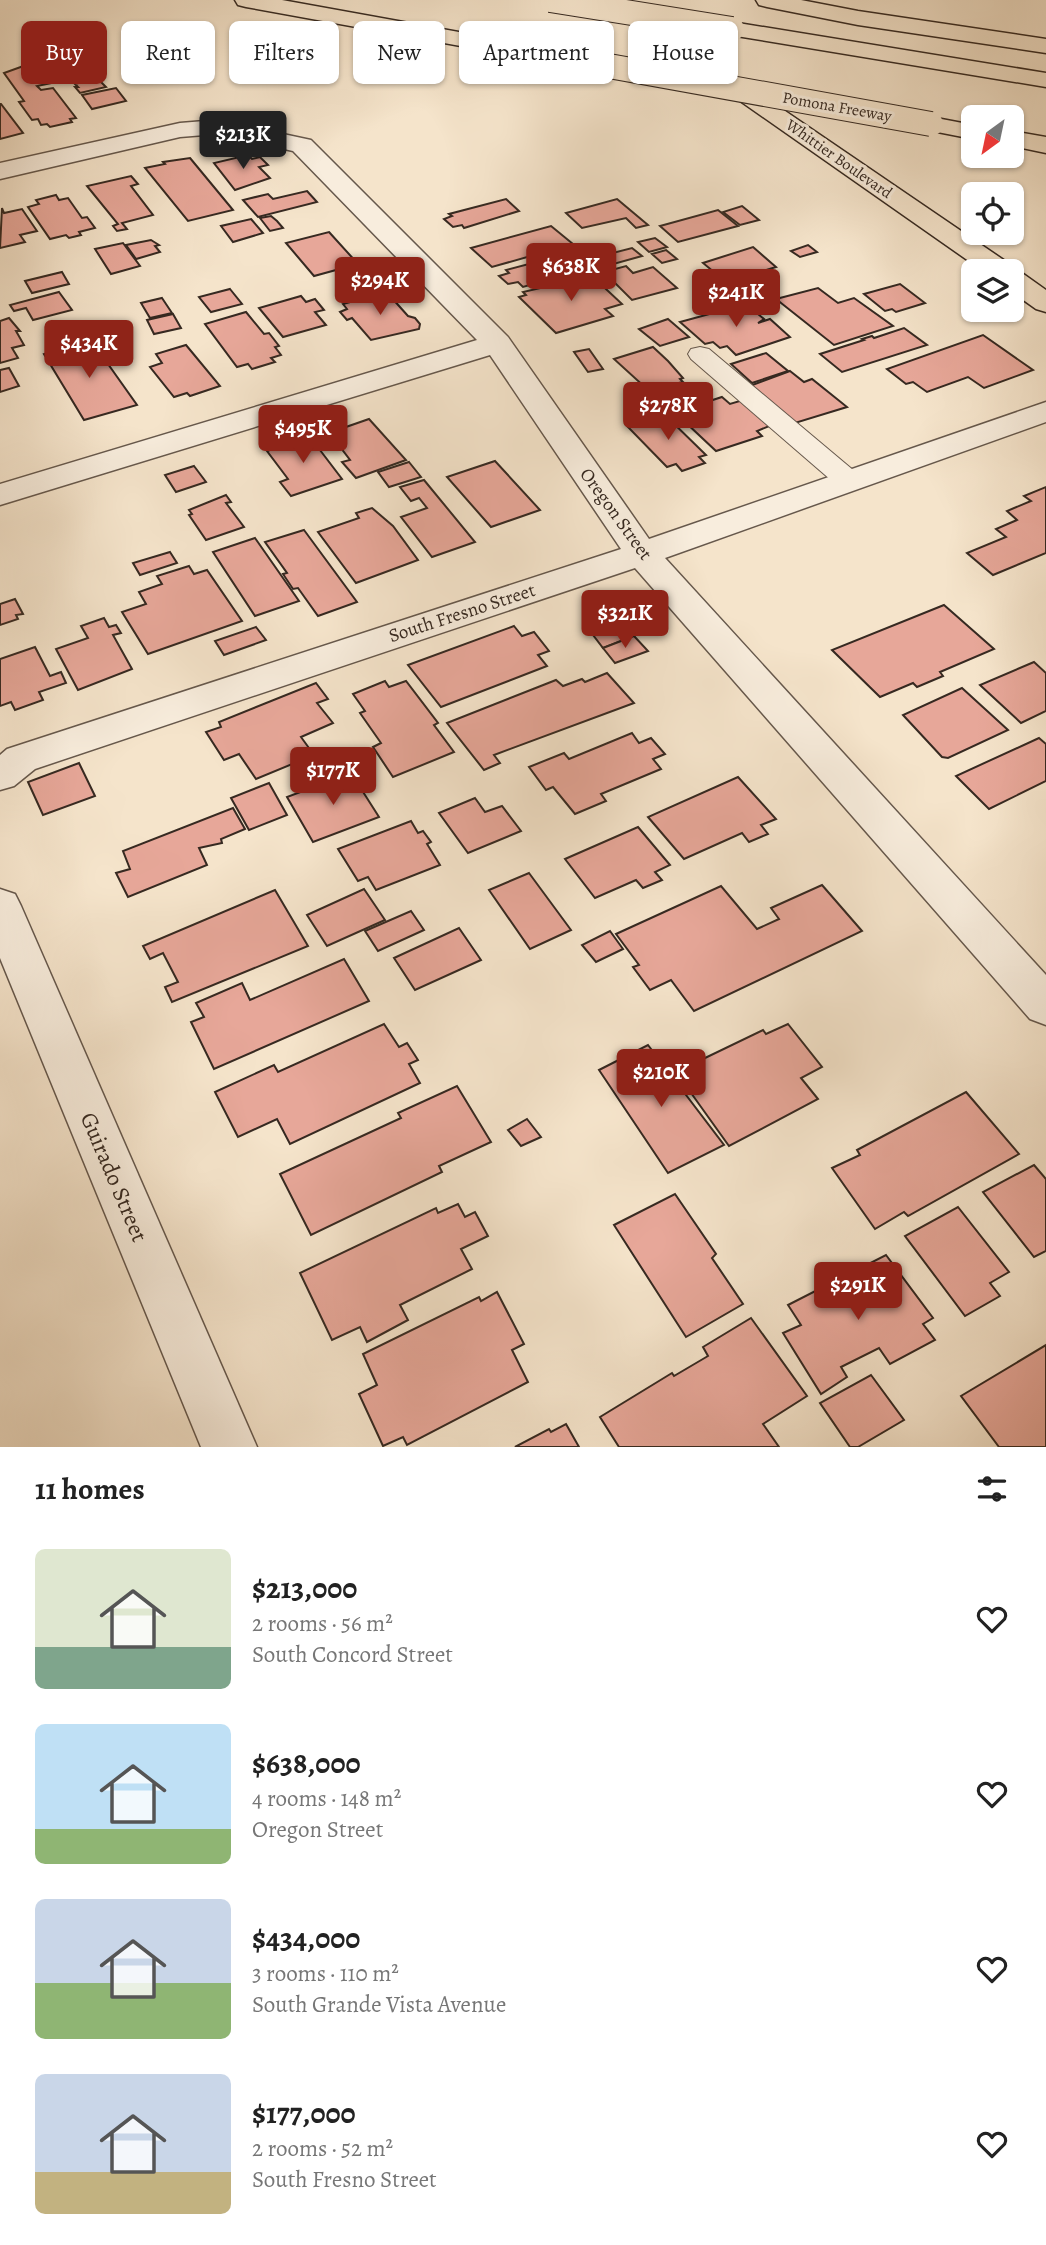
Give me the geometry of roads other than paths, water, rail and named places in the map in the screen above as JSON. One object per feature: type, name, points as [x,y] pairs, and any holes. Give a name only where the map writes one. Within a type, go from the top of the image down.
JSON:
[{"type":"main road","name":"Pomona Freeway","points":[[246,0],[961,130]]},
{"type":"main road","points":[[550,0],[1046,80]]},
{"type":"main road","name":"Whittier Boulevard","points":[[607,0],[984,259]]},
{"type":"main road","points":[[766,0],[858,18],[1046,46]]},
{"type":"main road","points":[[909,3],[1046,31]]},
{"type":"main road","points":[[1024,141],[1046,145]]},
{"type":"main road","points":[[1024,287],[1046,303]]},
{"type":"street","name":"Oregon Street","points":[[0,171],[180,130],[217,127],[302,145],[497,343],[642,554],[1046,1006]]},
{"type":"street","points":[[0,495],[497,343]]},
{"type":"street","name":"South Fresno Street","points":[[0,776],[21,759],[642,554],[1046,411]]},
{"type":"street","name":"Guirado Street","points":[[0,906],[217,1443]]},
{"type":"lane","points":[[700,354],[849,481]]}]
